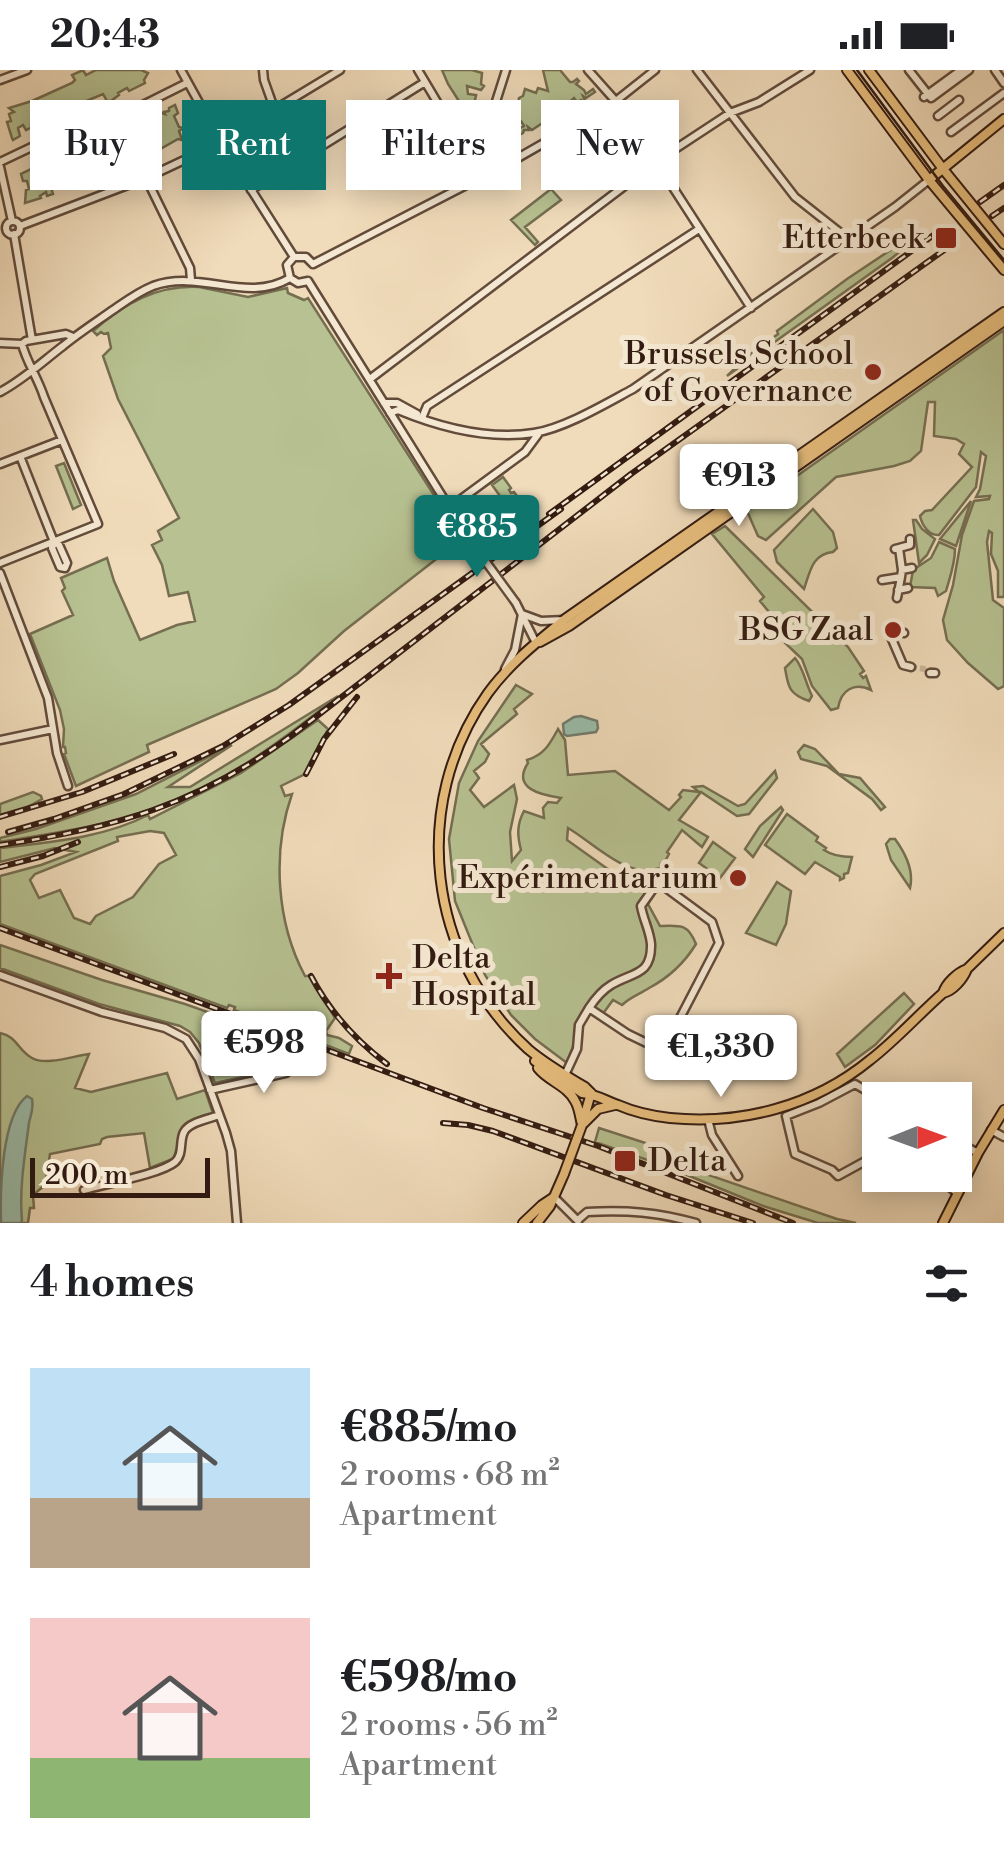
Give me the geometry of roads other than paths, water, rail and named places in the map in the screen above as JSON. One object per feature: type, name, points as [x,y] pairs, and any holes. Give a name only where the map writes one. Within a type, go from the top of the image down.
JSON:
[{"type":"main road","points":[[848,70],[929,180],[1004,270]]},
{"type":"main road","points":[[869,70],[1004,244]]},
{"type":"main road","points":[[929,180],[1004,119]]},
{"type":"main road","points":[[582,1125],[570,1094],[545,1076],[534,1057],[494,1012],[470,974],[450,924],[438,866],[440,811],[451,764],[468,726],[502,675],[536,643],[967,342],[1004,312]]},
{"type":"main road","points":[[967,342],[1004,321]]},
{"type":"main road","points":[[536,643],[554,636],[677,545]]},
{"type":"main road","points":[[534,1057],[582,1093],[655,1116],[708,1119],[768,1112],[823,1091],[868,1062],[1004,933]]},
{"type":"main road","points":[[537,1223],[554,1198],[591,1094]]},
{"type":"main road","points":[[582,1125],[598,1108],[616,1105]]},
{"type":"main road","points":[[943,1223],[1004,1110]]},
{"type":"main road","points":[[523,1223],[554,1198]]},
{"type":"street","points":[[0,80],[28,70]]},
{"type":"street","points":[[181,70],[198,100]]},
{"type":"street","points":[[263,70],[271,100]]},
{"type":"street","points":[[292,100],[340,70]]},
{"type":"street","points":[[418,70],[436,100]]},
{"type":"street","points":[[496,100],[506,70]]},
{"type":"street","points":[[588,70],[615,100]]},
{"type":"street","points":[[617,100],[655,70]]},
{"type":"street","points":[[697,70],[796,197],[846,241]]},
{"type":"street","points":[[679,147],[730,113],[759,102],[810,70]]},
{"type":"street","points":[[926,96],[961,70]]},
{"type":"street","points":[[907,71],[930,98],[969,70]]},
{"type":"street","points":[[997,71],[1004,82]]},
{"type":"street","points":[[326,144],[426,82]]},
{"type":"street","points":[[32,340],[7,232],[19,231],[0,164],[99,114],[112,120],[188,83]]},
{"type":"street","points":[[951,132],[1004,93]]},
{"type":"street","points":[[938,116],[959,100]]},
{"type":"street","points":[[390,413],[398,410],[470,432],[492,434],[539,432],[586,414],[633,389],[929,180]]},
{"type":"street","points":[[16,224],[117,190]]},
{"type":"street","points":[[152,190],[190,268],[191,280]]},
{"type":"street","points":[[251,190],[294,257]]},
{"type":"street","points":[[313,264],[456,190]]},
{"type":"street","points":[[370,379],[619,190]]},
{"type":"street","points":[[674,190],[751,308]]},
{"type":"street","points":[[422,418],[427,406],[699,229]]},
{"type":"street","points":[[303,256],[313,264],[308,281],[298,283],[290,278],[287,265],[294,257],[303,256]]},
{"type":"street","points":[[0,392],[141,291],[191,280],[248,288],[278,284],[290,278]]},
{"type":"street","points":[[308,281],[467,536],[516,603],[536,643]]},
{"type":"street","points":[[0,344],[22,344],[66,334],[73,338]]},
{"type":"street","points":[[0,563],[98,524],[22,344]]},
{"type":"street","points":[[384,403],[396,403],[422,418]]},
{"type":"street","points":[[449,508],[525,452],[539,432]]},
{"type":"street","points":[[0,464],[62,440]]},
{"type":"street","points":[[20,456],[54,542]]},
{"type":"street","points":[[908,588],[897,594],[897,549],[910,545],[910,539]]},
{"type":"street","points":[[882,580],[900,567],[912,568]]},
{"type":"street","points":[[0,573],[48,698],[56,753],[68,786]]},
{"type":"street","points":[[522,614],[540,621],[566,620]]},
{"type":"street","points":[[502,675],[516,650],[522,614]]},
{"type":"street","points":[[896,631],[903,665],[911,666]]},
{"type":"street","points":[[0,740],[53,729]]},
{"type":"street","points":[[563,1078],[577,1049],[580,1024],[589,1008],[610,986],[644,970],[650,961],[650,934],[642,906],[658,882],[712,922],[718,948],[667,1043],[658,1048],[639,1040],[589,1008]]},
{"type":"street","points":[[0,975],[111,1015],[174,1031],[193,1048],[231,1152],[237,1223]]},
{"type":"street","points":[[210,1090],[286,1073]]},
{"type":"street","points":[[862,1088],[855,1084],[786,1116],[795,1154],[838,1176],[862,1163]]},
{"type":"street","points":[[84,1190],[174,1163],[184,1131],[219,1115]]},
{"type":"street","points":[[708,1119],[712,1135],[738,1176]]},
{"type":"street","points":[[997,1126],[1004,1138]]},
{"type":"street","points":[[972,1150],[978,1153]]},
{"type":"street","points":[[554,1198],[578,1222],[587,1212],[634,1211],[696,1223]]},
{"type":"tunnel","points":[[911,667],[931,670],[930,673]]},
{"type":"tram line","points":[[857,70],[1004,260]]},
{"type":"railway","points":[[980,202],[1004,185]]},
{"type":"railway","points":[[992,216],[1004,208]]},
{"type":"railway","points":[[549,514],[935,234]]},
{"type":"railway","points":[[0,845],[81,831],[153,810],[222,780],[256,760],[631,474],[947,248]]},
{"type":"railway","points":[[8,832],[124,794],[223,746],[289,705],[561,509]]},
{"type":"railway","points":[[306,774],[324,739],[357,697]]},
{"type":"railway","points":[[0,817],[82,792],[174,754]]},
{"type":"railway","points":[[0,867],[78,842]]},
{"type":"railway","points":[[0,928],[483,1108],[598,1146],[793,1223]]},
{"type":"railway","points":[[311,976],[344,1024],[387,1064]]},
{"type":"railway","points":[[443,1123],[493,1131],[753,1223]]},
{"type":"place","name":"Etterbeek","points":[[946,238]]},
{"type":"place","name":"Brussels School of Governance","points":[[873,372]]},
{"type":"place","name":"BSG Zaal","points":[[893,630]]},
{"type":"place","name":"Expérimentarium","points":[[738,878]]},
{"type":"place","name":"Delta Hospital","points":[[389,976]]},
{"type":"place","name":"Delta","points":[[625,1161]]}]
